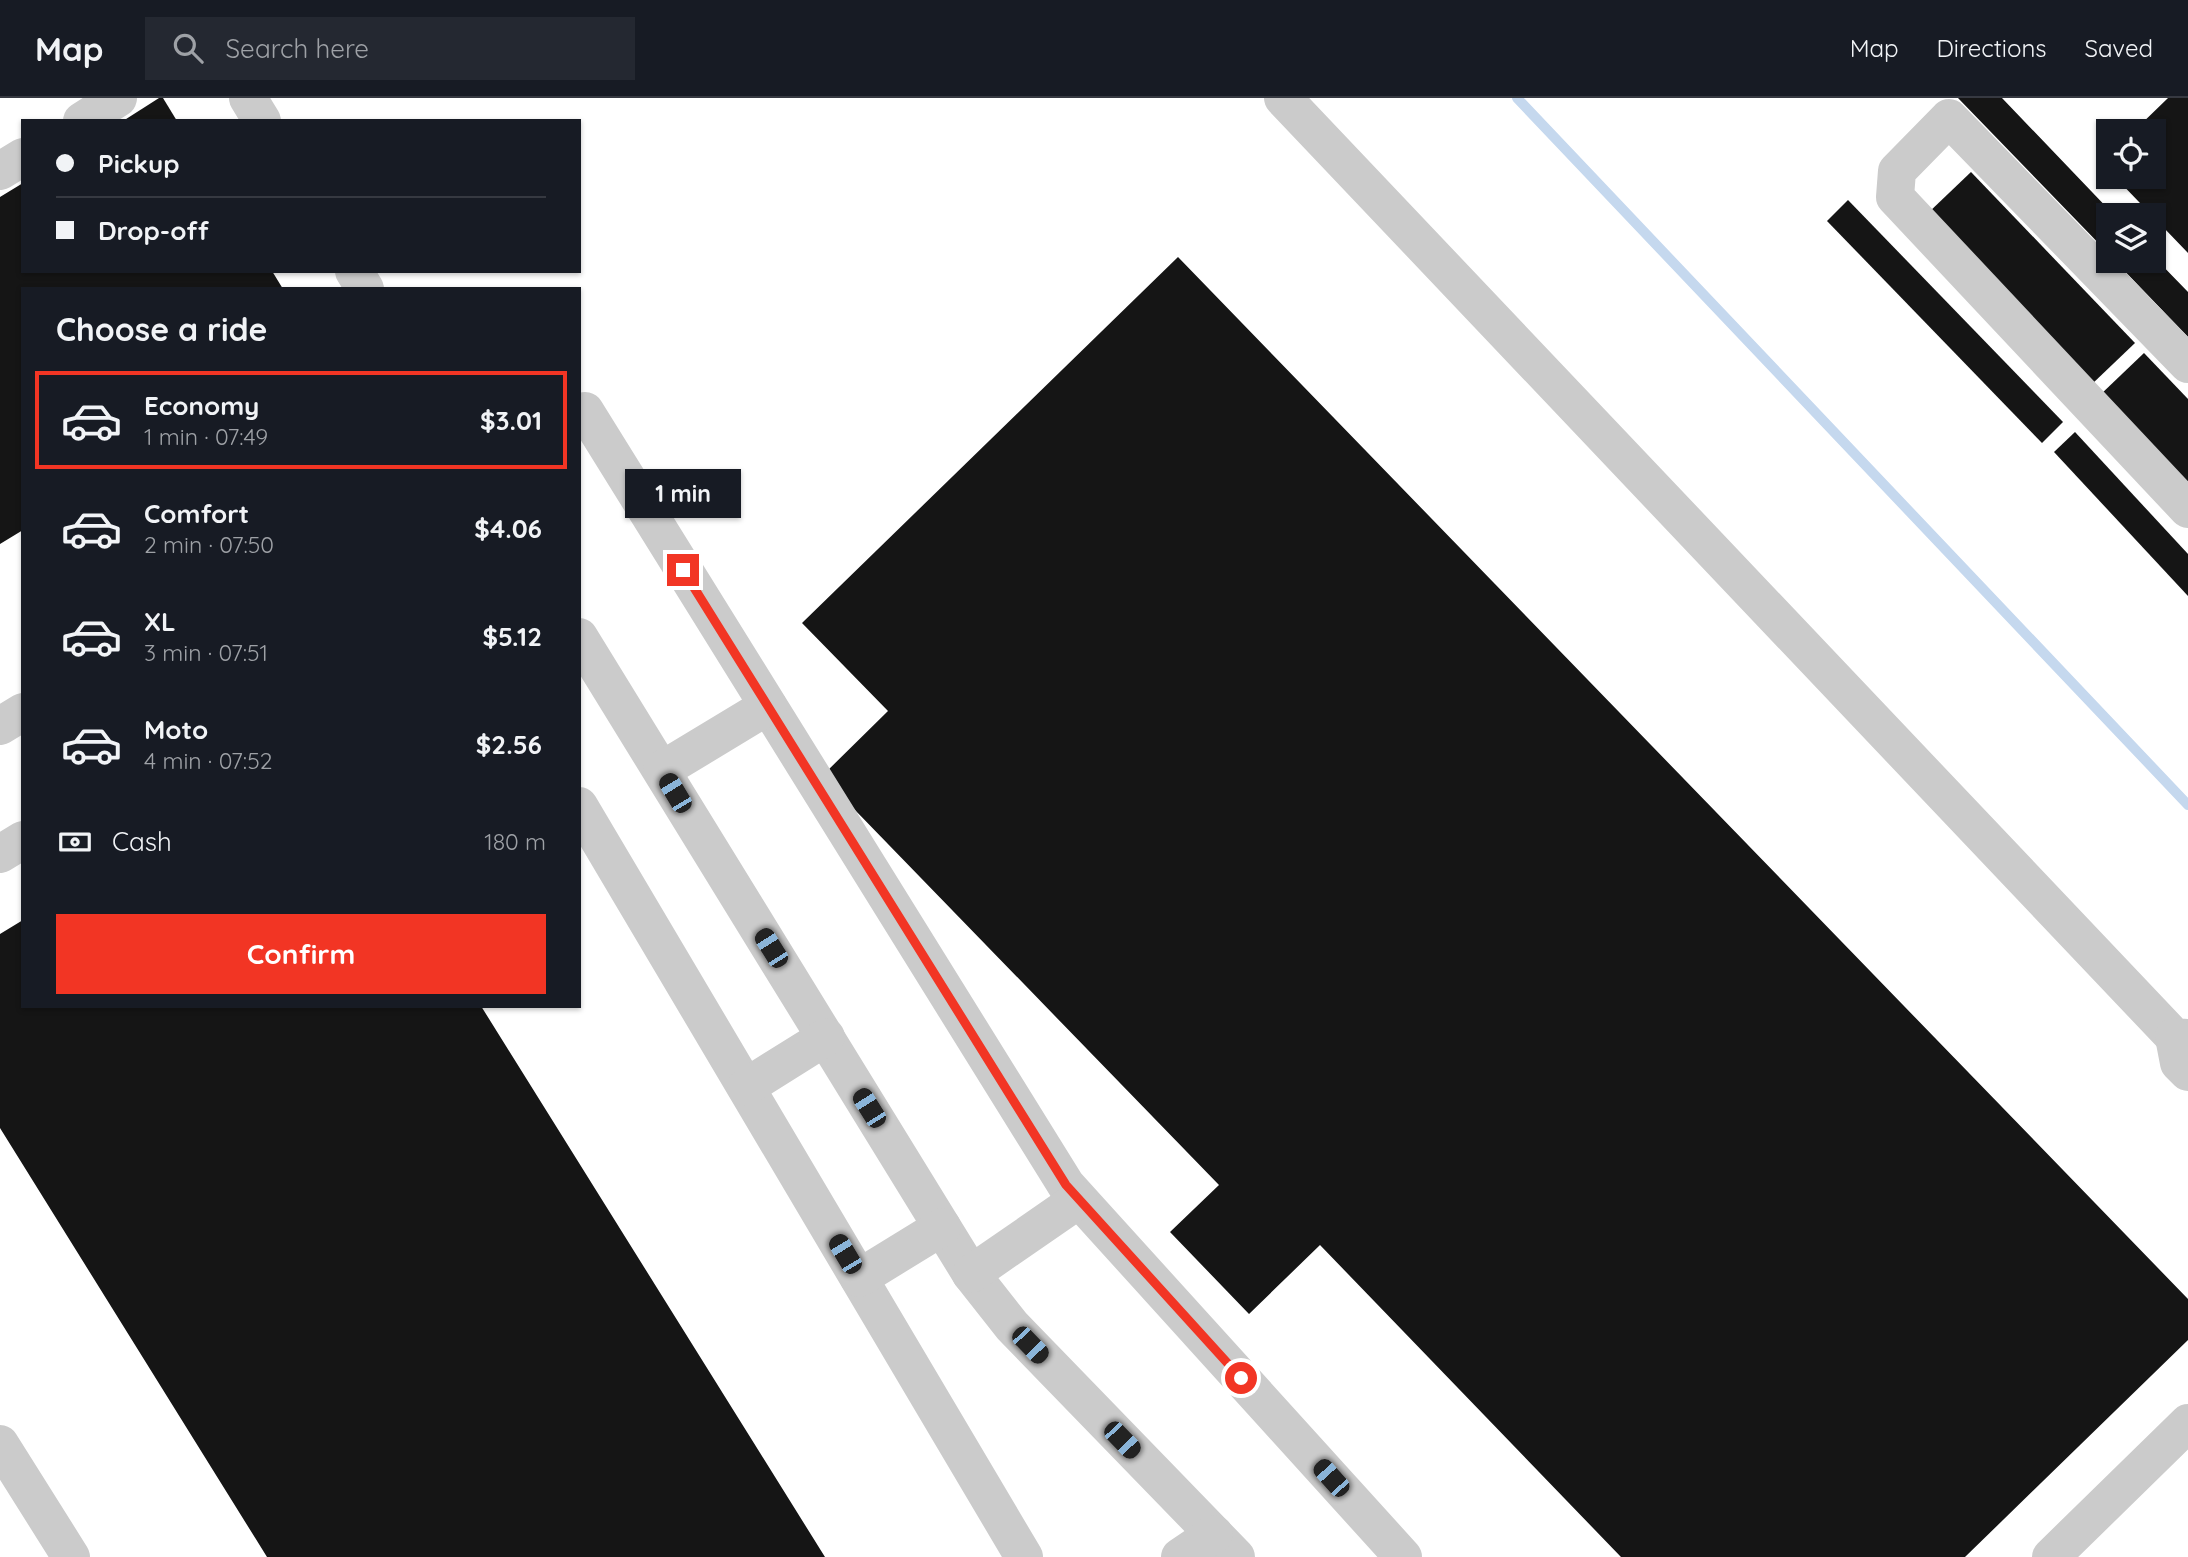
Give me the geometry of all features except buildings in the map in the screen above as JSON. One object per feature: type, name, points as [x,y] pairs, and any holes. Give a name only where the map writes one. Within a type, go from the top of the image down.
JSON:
[{"type":"lane","points":[[85,119],[118,98]]},
{"type":"lane","points":[[248,98],[261,119]]},
{"type":"lane","points":[[1283,98],[2181,1038],[2179,1063],[2188,1072]]},
{"type":"lane","points":[[2188,364],[1940,108],[1897,172],[1895,197],[2188,509]]},
{"type":"lane","points":[[0,171],[21,158]]},
{"type":"lane","points":[[584,411],[1066,1185],[1403,1557]]},
{"type":"lane","points":[[581,645],[593,691],[662,770],[971,1274],[1012,1326],[1225,1546]]},
{"type":"lane","points":[[662,770],[768,706]]},
{"type":"lane","points":[[0,726],[21,713]]},
{"type":"lane","points":[[581,809],[1024,1557]]},
{"type":"lane","points":[[0,854],[21,842]]},
{"type":"lane","points":[[746,1087],[826,1037]]},
{"type":"lane","points":[[971,1274],[1078,1200]]},
{"type":"lane","points":[[859,1278],[942,1227]]},
{"type":"lane","points":[[2052,1557],[2188,1423]]},
{"type":"lane","points":[[0,1444],[71,1557]]},
{"type":"lane","points":[[1180,1557],[1225,1546]]},
{"type":"waterway","points":[[1517,98],[2188,805]]},
{"type":"route","points":[[683,570],[1066,1185],[1241,1378]]}]
